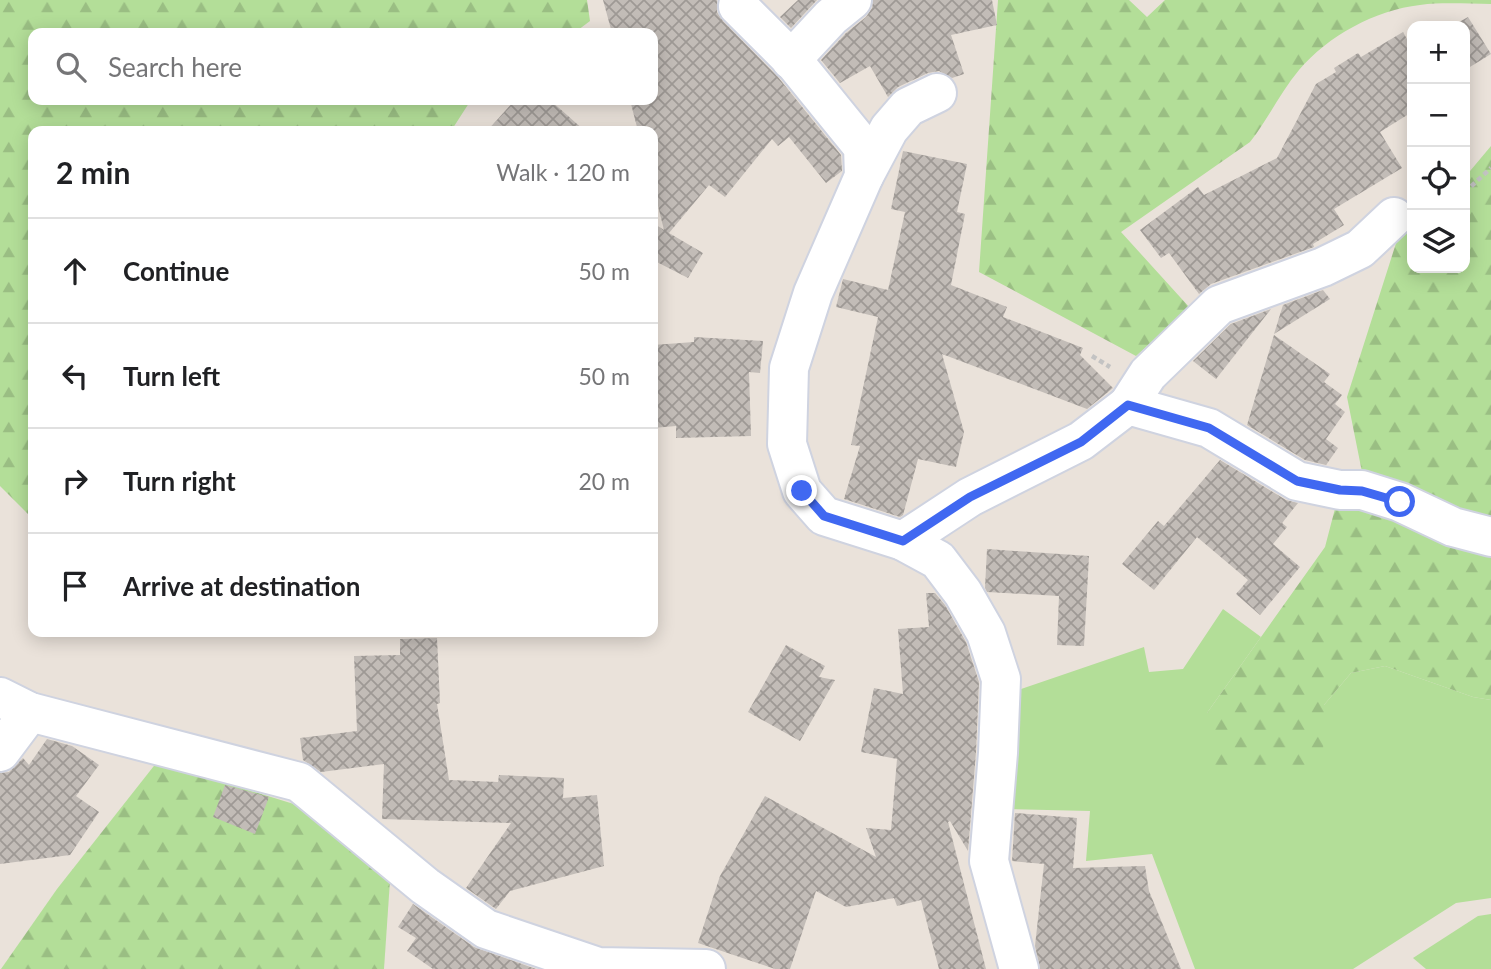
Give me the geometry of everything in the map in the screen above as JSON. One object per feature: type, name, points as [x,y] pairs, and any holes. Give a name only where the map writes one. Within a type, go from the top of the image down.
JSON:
[{"type":"street","points":[[738,0],[738,6],[792,60],[863,147],[864,176]]},
{"type":"street","points":[[792,60],[831,17],[852,0]]},
{"type":"street","points":[[937,93],[908,107],[889,129],[864,176],[813,293],[789,368],[787,444],[802,491],[824,516],[903,541],[938,560],[963,593],[986,633],[1001,679],[989,861],[1019,969]]},
{"type":"street","points":[[903,541],[970,497],[1081,442],[1128,405],[1148,374],[1219,305],[1323,267],[1360,249],[1394,217]]},
{"type":"street","points":[[1128,405],[1209,428],[1297,481],[1340,490],[1362,491],[1400,502],[1454,527],[1491,537]]},
{"type":"street","points":[[0,752],[15,704],[299,782],[425,886],[486,929],[598,967],[706,969]]},
{"type":"path","points":[[1470,187],[1491,168]]},
{"type":"green space","points":[[0,0],[587,0],[590,21],[581,28],[28,28],[28,105],[468,105],[454,126],[28,126],[28,514],[0,486]]},
{"type":"green space","points":[[998,0],[1129,0],[1147,17],[1165,0],[1491,0],[1491,4],[1438,4],[1403,8],[1386,12],[1338,36],[1299,70],[1250,142],[1121,232],[1190,308],[1136,356],[979,272]]},
{"type":"green space","points":[[1491,146],[1491,527],[1364,482],[1347,397],[1398,237],[1407,229],[1407,273],[1470,273],[1470,171]]},
{"type":"green space","points":[[1337,501],[1491,548],[1491,700],[1473,697],[1385,666],[1351,673],[1324,705],[1323,766],[1211,768],[1207,713],[1325,547]]},
{"type":"green space","points":[[1223,609],[1261,637],[1207,713],[1324,705],[1351,673],[1385,666],[1473,697],[1491,700],[1491,898],[1456,903],[1353,969],[1195,969],[1152,854],[1086,861],[1090,811],[1003,809],[1012,692],[1144,647],[1149,672],[1183,669]]},
{"type":"green space","points":[[157,762],[297,805],[391,866],[384,969],[1,969],[57,889]]},
{"type":"green space","points":[[1491,914],[1491,969],[1426,969],[1413,958],[1478,916]]},
{"type":"building","points":[[603,0],[717,0],[717,12],[723,21],[778,77],[841,155],[842,171],[826,183],[789,137],[778,146],[772,139],[725,197],[709,185],[669,233],[703,253],[688,278],[658,263],[658,226],[664,230],[658,206],[658,126],[637,126],[631,105],[658,105],[658,28],[611,28]]},
{"type":"building","points":[[798,0],[817,0],[791,28],[780,17]]},
{"type":"building","points":[[873,0],[992,0],[997,25],[951,35],[964,74],[952,78],[939,71],[928,73],[898,87],[888,97],[870,66],[840,83],[821,60],[846,33],[866,17],[872,8]]},
{"type":"building","points":[[1468,17],[1491,54],[1470,67],[1470,21],[1461,21]]},
{"type":"building","points":[[1403,32],[1407,39],[1407,115],[1380,132],[1402,168],[1334,209],[1344,225],[1313,244],[1314,247],[1211,284],[1199,294],[1169,253],[1161,258],[1140,230],[1198,187],[1204,195],[1277,158],[1316,84],[1336,72],[1334,68],[1358,53],[1361,57]]},
{"type":"building","points":[[510,105],[556,105],[579,126],[492,126]]},
{"type":"building","points":[[903,151],[967,164],[957,212],[965,214],[951,285],[1007,307],[1003,317],[1083,348],[1080,355],[1113,388],[1087,409],[942,354],[964,432],[956,467],[918,459],[903,515],[900,517],[844,499],[860,446],[851,445],[878,317],[836,307],[843,279],[888,290],[905,212],[891,209]]},
{"type":"building","points":[[1323,290],[1330,299],[1274,334],[1283,305]]},
{"type":"building","points":[[1271,309],[1216,379],[1193,361],[1231,324]]},
{"type":"building","points":[[1274,335],[1330,374],[1324,382],[1342,395],[1335,404],[1345,412],[1326,439],[1338,448],[1326,465],[1305,460],[1247,425]]},
{"type":"building","points":[[694,337],[763,341],[760,373],[749,372],[751,436],[676,438],[676,426],[658,428],[658,345],[694,342]]},
{"type":"building","points":[[1220,460],[1286,500],[1298,503],[1282,523],[1287,527],[1273,544],[1300,567],[1260,615],[1236,594],[1248,580],[1197,537],[1154,590],[1122,564],[1158,521],[1164,526]]},
{"type":"building","points":[[987,549],[1089,556],[1084,646],[1057,645],[1059,596],[987,592]]},
{"type":"building","points":[[926,593],[935,593],[945,605],[966,642],[979,682],[968,851],[950,821],[948,822],[986,969],[939,969],[921,900],[897,906],[894,898],[846,907],[816,891],[790,969],[775,969],[698,943],[720,876],[765,796],[876,857],[866,828],[891,830],[897,759],[861,752],[874,688],[903,694],[898,629],[929,627]]},
{"type":"building","points":[[437,638],[440,703],[437,704],[449,780],[498,782],[499,775],[564,778],[563,798],[597,795],[604,866],[510,891],[496,909],[466,888],[511,823],[382,819],[384,764],[321,772],[303,760],[300,738],[357,731],[354,656],[400,655],[400,639]]},
{"type":"building","points":[[786,645],[825,666],[819,677],[835,680],[800,741],[748,712]]},
{"type":"building","points":[[47,739],[72,746],[99,765],[76,796],[99,812],[70,855],[0,864],[0,773],[9,772],[23,758],[29,765]]},
{"type":"building","points":[[225,785],[269,797],[255,834],[213,817]]},
{"type":"building","points":[[1015,813],[1077,818],[1073,868],[1145,866],[1149,891],[1181,969],[1040,969],[1035,946],[1044,864],[1012,861]]},
{"type":"building","points":[[413,904],[474,947],[536,969],[433,969],[407,951],[416,938],[398,927]]},
{"type":"route","points":[[802,491],[824,516],[903,541],[970,497],[1081,442],[1128,405],[1209,428],[1297,481],[1340,490],[1362,491],[1400,502]]}]
